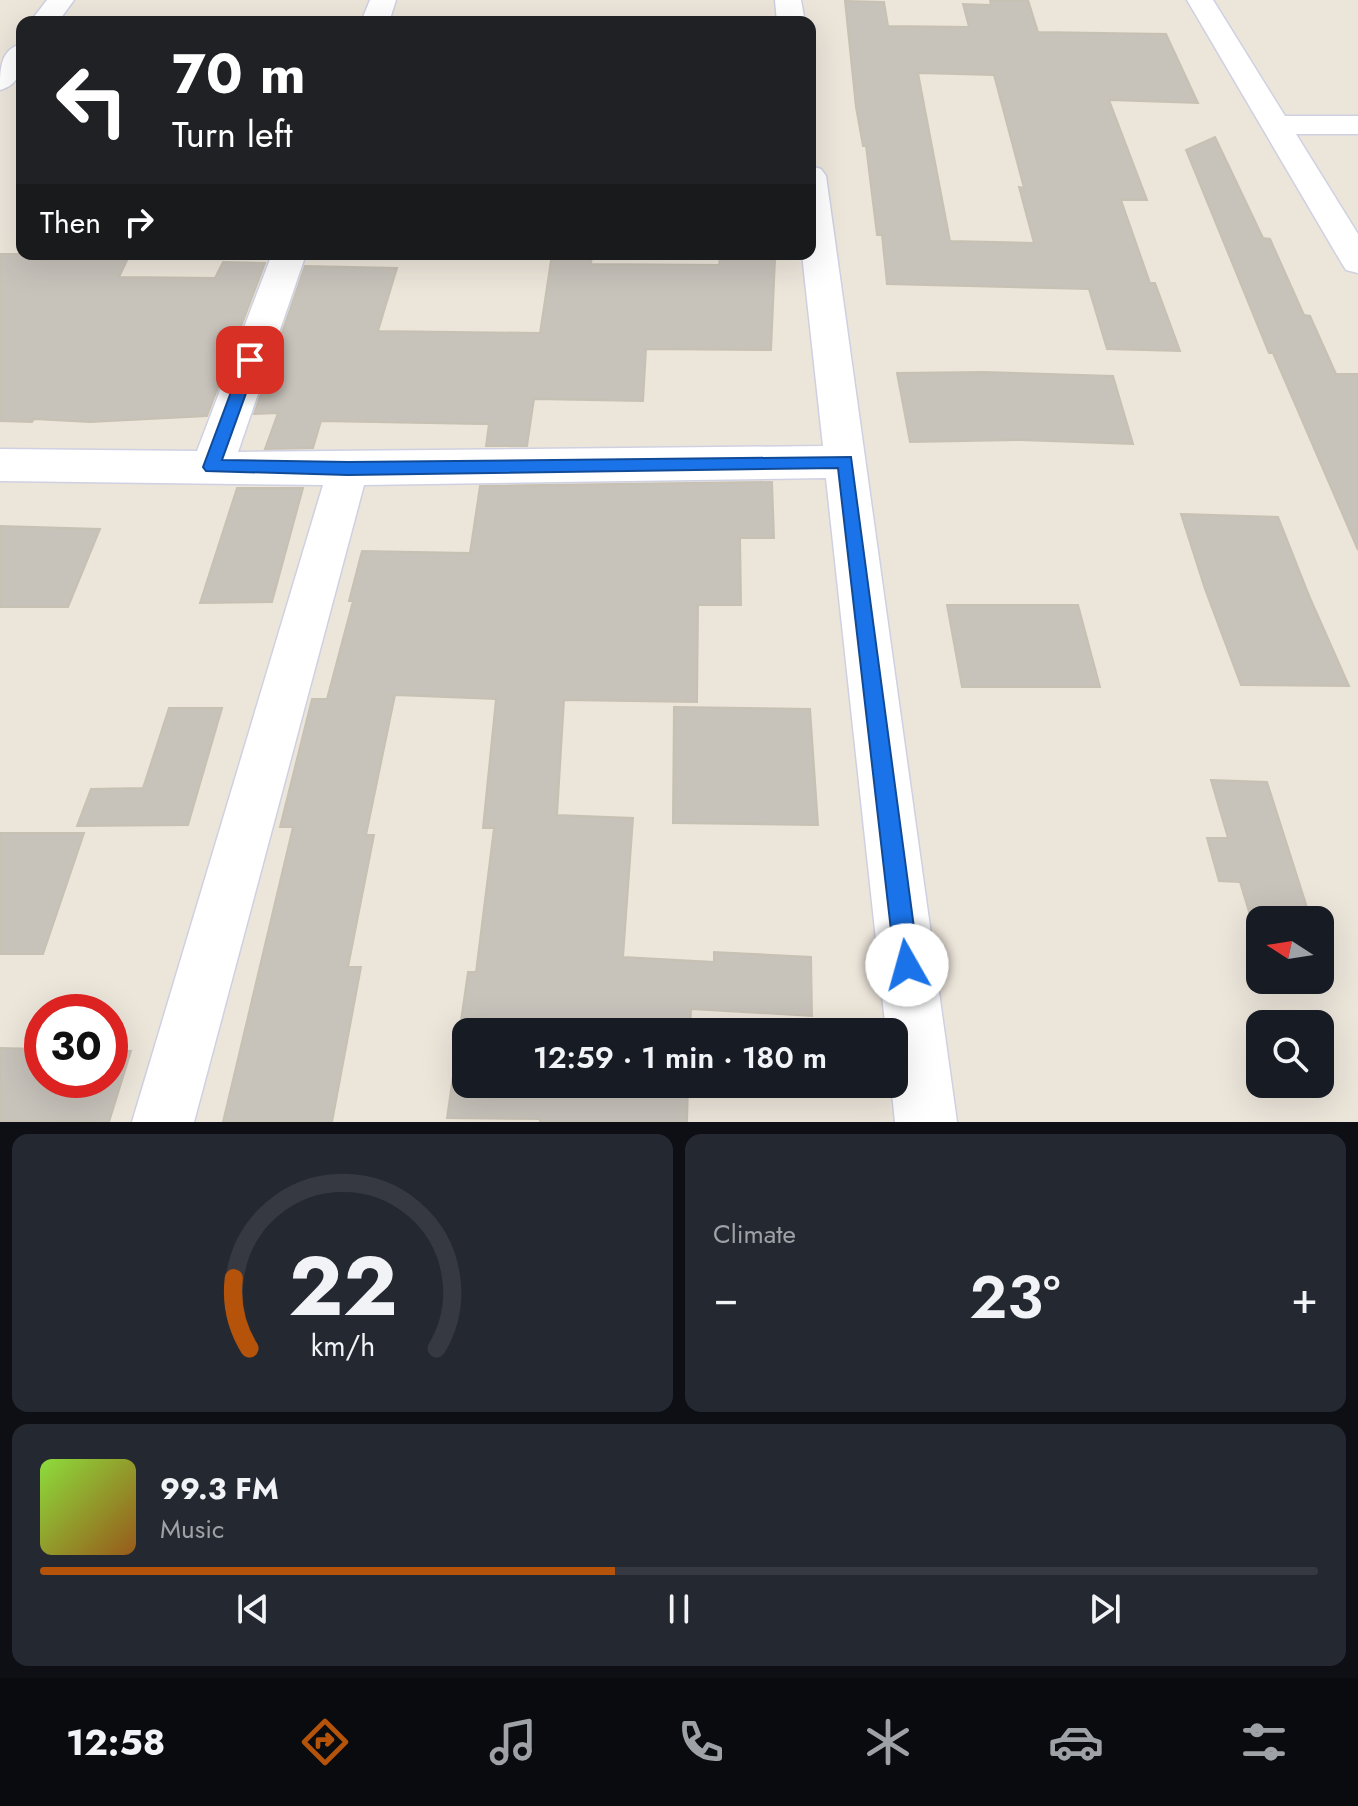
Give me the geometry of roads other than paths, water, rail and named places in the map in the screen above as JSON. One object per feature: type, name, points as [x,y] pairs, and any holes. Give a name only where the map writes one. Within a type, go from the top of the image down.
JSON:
[{"type":"street","points":[[49,16],[61,0]]},
{"type":"street","points":[[1200,0],[1358,262]]},
{"type":"street","points":[[0,81],[16,60]]},
{"type":"street","points":[[1275,125],[1358,125]]},
{"type":"street","points":[[816,225],[926,1122]]},
{"type":"street","points":[[212,467],[287,260]]},
{"type":"street","points":[[0,465],[348,469],[845,462]]},
{"type":"street","points":[[163,1122],[348,469]]}]
